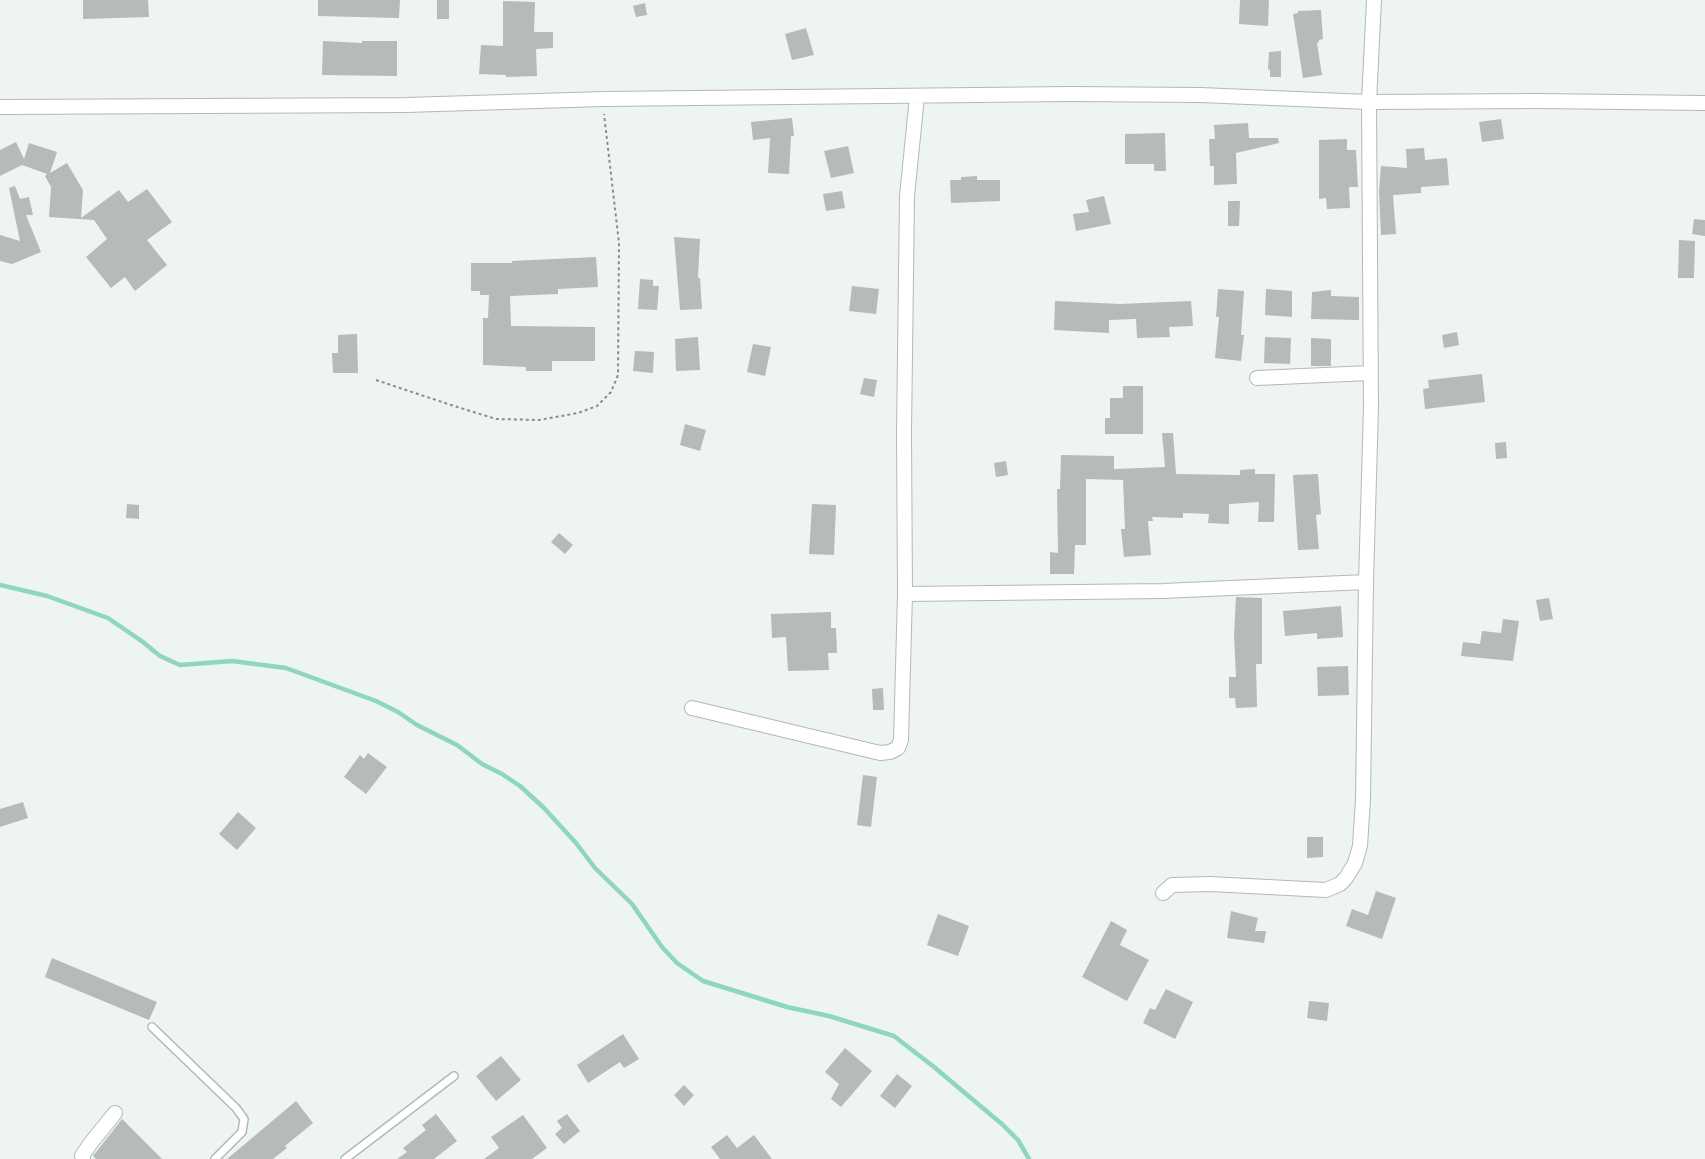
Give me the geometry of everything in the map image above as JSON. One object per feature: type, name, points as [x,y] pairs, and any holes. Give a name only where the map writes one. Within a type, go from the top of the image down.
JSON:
[{"type":"street","points":[[1163,893],[1172,885],[1210,884],[1326,890],[1341,884],[1346,878],[1355,863],[1360,846],[1363,799],[1370,373],[1369,102],[1374,0]]},
{"type":"street","points":[[0,107],[406,105],[603,99],[1070,94],[1200,95],[1369,102],[1705,103]]},
{"type":"street","points":[[692,708],[880,753],[898,748],[901,740],[905,594],[904,433],[907,196],[917,97]]},
{"type":"street","points":[[1257,378],[1370,373]]},
{"type":"street","points":[[905,594],[1163,591],[1225,586],[1366,582]]},
{"type":"street","points":[[83,1159],[82,1156],[90,1144],[115,1113]]},
{"type":"lane","points":[[152,1027],[236,1108],[244,1119],[242,1132],[215,1159]]},
{"type":"lane","points":[[345,1159],[454,1076]]},
{"type":"path","points":[[376,380],[496,418],[539,420],[578,413],[597,406],[611,392],[618,375],[619,243],[603,99]]},
{"type":"building","points":[[83,0],[148,0],[149,17],[83,19]]},
{"type":"building","points":[[318,0],[400,0],[399,18],[318,16]]},
{"type":"building","points":[[437,0],[449,0],[449,19],[437,19]]},
{"type":"building","points":[[1240,0],[1269,0],[1268,26],[1239,24]]},
{"type":"building","points":[[503,1],[535,2],[534,32],[553,32],[553,48],[536,49],[537,76],[506,77],[506,75],[479,74],[481,45],[503,46]]},
{"type":"building","points":[[645,3],[647,15],[636,17],[633,6]]},
{"type":"building","points":[[1321,10],[1323,39],[1317,43],[1322,75],[1303,78],[1293,14],[1298,11]]},
{"type":"building","points":[[806,28],[814,55],[792,60],[785,34]]},
{"type":"building","points":[[323,41],[362,43],[362,41],[397,41],[397,76],[322,75]]},
{"type":"building","points":[[1281,51],[1281,77],[1270,77],[1269,52]]},
{"type":"building","points":[[792,118],[794,136],[791,136],[789,174],[768,173],[770,138],[753,140],[751,122]]},
{"type":"building","points":[[1501,119],[1504,139],[1482,142],[1479,122]]},
{"type":"building","points":[[1248,123],[1249,138],[1278,138],[1279,143],[1236,153],[1237,184],[1214,185],[1214,166],[1210,166],[1209,139],[1215,139],[1214,125]]},
{"type":"building","points":[[1165,133],[1166,171],[1154,171],[1154,164],[1125,164],[1125,134]]},
{"type":"building","points":[[1347,139],[1347,150],[1356,150],[1358,187],[1349,187],[1350,208],[1327,209],[1326,198],[1319,199],[1319,140]]},
{"type":"building","points":[[16,142],[24,159],[29,143],[57,152],[50,173],[67,163],[83,190],[81,218],[119,190],[128,202],[147,189],[172,222],[147,240],[167,265],[135,291],[125,277],[111,288],[86,257],[107,239],[94,220],[49,217],[51,187],[45,176],[47,174],[22,165],[0,176],[0,150]]},
{"type":"building","points":[[848,146],[854,173],[831,178],[824,151]]},
{"type":"building","points":[[1424,148],[1425,160],[1447,158],[1449,185],[1421,187],[1421,193],[1393,195],[1396,234],[1381,235],[1379,192],[1381,166],[1407,168],[1406,149]]},
{"type":"building","points":[[977,176],[977,180],[1000,180],[1000,201],[951,203],[950,180]]},
{"type":"building","points":[[15,186],[20,199],[29,197],[33,215],[26,215],[41,252],[12,264],[0,261],[0,235],[20,241],[9,188]]},
{"type":"building","points":[[842,191],[845,208],[826,211],[823,194]]},
{"type":"building","points":[[1104,196],[1111,224],[1076,231],[1073,214],[1089,212],[1086,200]]},
{"type":"building","points":[[1228,201],[1240,201],[1239,226],[1228,226]]},
{"type":"building","points":[[1694,219],[1705,220],[1705,236],[1692,234]]},
{"type":"building","points":[[674,237],[700,239],[698,278],[700,278],[702,309],[680,310]]},
{"type":"building","points":[[1679,240],[1695,241],[1694,278],[1678,278]]},
{"type":"building","points":[[596,257],[598,287],[558,289],[558,294],[510,296],[511,326],[595,327],[595,361],[552,361],[552,371],[526,371],[526,367],[483,365],[483,318],[488,318],[489,295],[480,295],[480,291],[471,291],[471,263],[512,263],[512,261]]},
{"type":"building","points":[[640,279],[653,280],[653,286],[659,286],[657,310],[638,309]]},
{"type":"building","points":[[852,286],[879,289],[876,314],[849,311]]},
{"type":"building","points":[[1218,289],[1244,291],[1241,335],[1244,335],[1241,361],[1215,358],[1219,317],[1216,317]]},
{"type":"building","points":[[1266,289],[1292,291],[1292,317],[1265,315]]},
{"type":"building","points":[[1331,290],[1331,296],[1359,297],[1359,320],[1311,319],[1312,292]]},
{"type":"building","points":[[1055,301],[1120,304],[1191,301],[1193,326],[1169,327],[1170,337],[1137,338],[1136,319],[1109,320],[1109,333],[1054,330]]},
{"type":"building","points":[[1457,332],[1459,345],[1444,348],[1442,335]]},
{"type":"building","points":[[357,334],[358,373],[333,373],[332,353],[338,353],[338,335]]},
{"type":"building","points":[[698,337],[700,370],[676,371],[675,339]]},
{"type":"building","points":[[1265,337],[1291,338],[1290,364],[1264,363]]},
{"type":"building","points":[[1311,338],[1331,339],[1331,366],[1311,366]]},
{"type":"building","points":[[753,344],[771,347],[765,376],[747,372]]},
{"type":"building","points":[[635,351],[654,352],[653,373],[633,371]]},
{"type":"building","points":[[1482,374],[1485,402],[1425,409],[1423,389],[1429,388],[1428,380]]},
{"type":"building","points":[[864,378],[877,380],[874,397],[860,394]]},
{"type":"building","points":[[1123,386],[1143,386],[1143,434],[1105,434],[1105,418],[1110,418],[1110,398],[1123,398]]},
{"type":"building","points":[[685,424],[706,430],[700,451],[680,445]]},
{"type":"building","points":[[1162,433],[1173,433],[1176,474],[1240,475],[1240,470],[1255,469],[1255,474],[1275,474],[1274,522],[1258,522],[1259,502],[1229,504],[1229,524],[1208,523],[1209,514],[1183,513],[1183,518],[1152,517],[1153,521],[1148,521],[1151,555],[1124,557],[1121,529],[1125,529],[1123,480],[1086,479],[1086,545],[1075,545],[1074,574],[1050,574],[1050,552],[1058,553],[1057,489],[1060,489],[1061,455],[1114,456],[1114,469],[1165,467]]},
{"type":"building","points":[[1506,442],[1507,458],[1496,459],[1495,443]]},
{"type":"building","points":[[1006,461],[1008,475],[996,477],[994,463]]},
{"type":"building","points":[[1318,474],[1321,514],[1316,515],[1319,549],[1298,550],[1293,475]]},
{"type":"building","points":[[127,504],[139,505],[139,519],[126,518]]},
{"type":"building","points":[[812,504],[836,505],[834,555],[809,554]]},
{"type":"building","points":[[559,533],[573,545],[565,554],[551,542]]},
{"type":"building","points":[[1236,597],[1262,598],[1262,664],[1256,664],[1257,707],[1236,708],[1235,698],[1229,698],[1229,677],[1236,677],[1234,635]]},
{"type":"building","points":[[1549,598],[1553,619],[1540,621],[1536,600]]},
{"type":"building","points":[[1341,606],[1343,637],[1317,639],[1317,633],[1285,636],[1283,611]]},
{"type":"building","points":[[831,612],[831,628],[836,628],[837,653],[828,653],[829,670],[788,671],[786,637],[772,638],[771,614]]},
{"type":"building","points":[[1503,619],[1519,621],[1513,661],[1461,656],[1463,642],[1480,644],[1482,631],[1501,633]]},
{"type":"building","points":[[1348,666],[1349,695],[1318,696],[1317,667]]},
{"type":"building","points":[[883,688],[884,710],[873,710],[872,689]]},
{"type":"building","points":[[368,753],[387,767],[366,794],[344,777],[360,755],[364,759]]},
{"type":"building","points":[[863,775],[877,777],[871,827],[857,825]]},
{"type":"building","points":[[23,802],[28,818],[0,827],[0,809]]},
{"type":"building","points":[[238,812],[256,828],[237,850],[219,834]]},
{"type":"building","points":[[1307,837],[1323,837],[1323,857],[1307,858]]},
{"type":"building","points":[[1376,891],[1396,898],[1382,939],[1346,926],[1352,909],[1368,915]]},
{"type":"building","points":[[1231,911],[1258,918],[1255,931],[1266,931],[1264,943],[1227,938]]},
{"type":"building","points":[[938,914],[969,926],[958,956],[927,945]]},
{"type":"building","points":[[1111,921],[1127,930],[1120,945],[1149,960],[1127,1001],[1082,977]]},
{"type":"building","points":[[52,958],[157,1002],[149,1020],[45,977]]},
{"type":"building","points":[[1166,989],[1193,1002],[1175,1039],[1143,1023],[1150,1008],[1155,1010]]},
{"type":"building","points":[[1309,1001],[1329,1003],[1327,1021],[1307,1018]]},
{"type":"building","points":[[623,1034],[639,1059],[624,1068],[620,1062],[588,1083],[577,1065]]},
{"type":"building","points":[[845,1048],[872,1071],[841,1107],[831,1099],[839,1084],[825,1072]]},
{"type":"building","points":[[501,1056],[521,1080],[496,1101],[476,1076]]},
{"type":"building","points":[[897,1074],[912,1086],[895,1108],[880,1096]]},
{"type":"building","points":[[684,1085],[694,1095],[684,1106],[674,1095]]},
{"type":"building","points":[[296,1101],[313,1123],[285,1146],[287,1148],[273,1159],[227,1159]]},
{"type":"building","points":[[436,1114],[457,1141],[434,1159],[397,1159],[407,1152],[403,1148],[426,1130],[422,1125]]},
{"type":"building","points":[[567,1114],[580,1131],[564,1144],[555,1134],[562,1128],[557,1121]]},
{"type":"building","points":[[523,1115],[547,1148],[532,1159],[484,1159],[499,1148],[491,1137]]},
{"type":"building","points":[[122,1119],[162,1159],[96,1159],[93,1156]]},
{"type":"building","points":[[727,1135],[737,1148],[754,1135],[772,1159],[720,1159],[711,1147]]},
{"type":"waterway","points":[[0,585],[47,596],[108,618],[160,656],[180,665],[232,661],[286,668],[376,701],[398,712],[417,725],[457,745],[482,764],[520,786],[544,808],[595,868],[632,904],[662,947],[677,963],[703,981],[894,1036],[1003,1125],[1018,1140],[1029,1159]]}]
